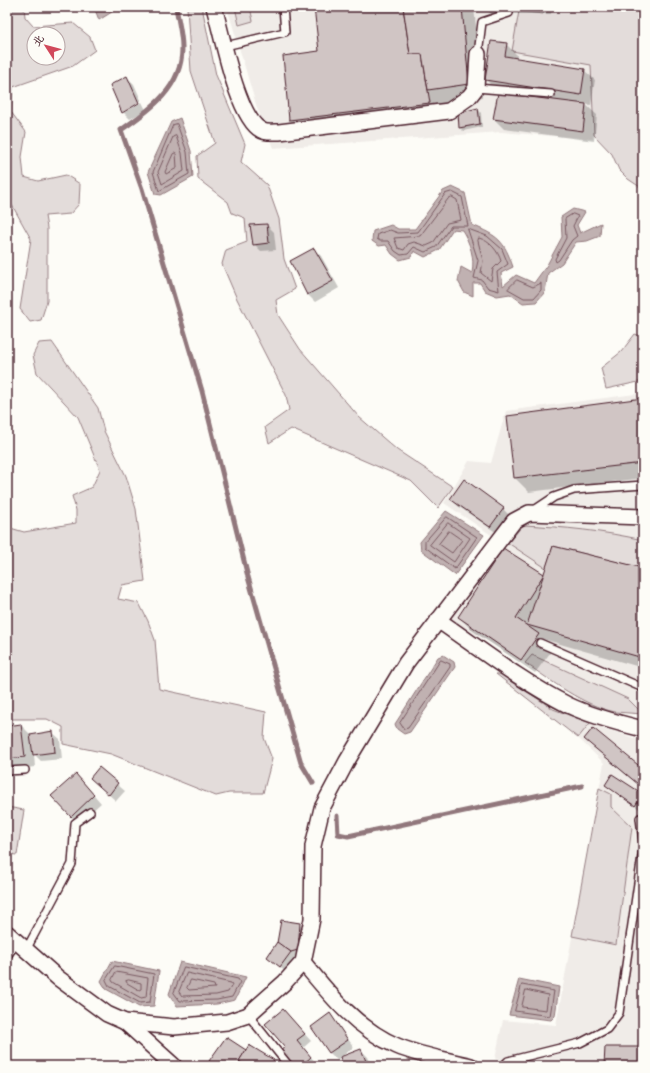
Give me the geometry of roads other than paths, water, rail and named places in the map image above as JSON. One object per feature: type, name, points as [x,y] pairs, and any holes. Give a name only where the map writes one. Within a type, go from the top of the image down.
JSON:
[{"type":"street","points":[[214,7],[234,83],[250,122],[262,131],[279,132],[448,111],[469,97],[476,88],[478,54]]},
{"type":"street","points":[[125,1022],[174,1027],[226,1022],[248,1015],[285,982],[303,962],[312,919],[313,846],[322,808],[347,761],[406,663],[514,521],[529,513],[643,517]]},
{"type":"street","points":[[438,620],[537,687],[569,705],[615,723],[643,729]]},
{"type":"street","points":[[17,942],[58,978],[107,1014],[125,1022],[174,1066]]},
{"type":"street","points":[[303,962],[334,1000],[369,1031],[397,1046],[471,1066]]},
{"type":"lane","points":[[225,46],[285,32],[284,7]]},
{"type":"lane","points":[[478,54],[482,22],[509,13]]},
{"type":"lane","points":[[476,88],[551,94]]},
{"type":"lane","points":[[529,513],[554,498],[574,490],[643,485]]},
{"type":"lane","points":[[540,643],[643,688]]},
{"type":"lane","points":[[7,771],[25,770]]},
{"type":"lane","points":[[7,956],[72,864],[75,823],[90,812]]},
{"type":"lane","points":[[640,818],[643,842]]},
{"type":"lane","points":[[503,1066],[508,1062],[580,1043],[607,1029],[619,1013],[643,849]]},
{"type":"lane","points":[[248,1015],[289,1066]]},
{"type":"water","points":[[94,7],[120,7],[99,20]]},
{"type":"water","points":[[180,118],[191,151],[193,177],[161,195],[155,194],[148,172],[171,122]]},
{"type":"water","points":[[452,187],[465,193],[472,225],[488,232],[499,240],[510,258],[513,267],[501,273],[503,286],[516,275],[534,283],[547,265],[562,237],[561,217],[573,209],[585,212],[577,225],[580,233],[601,223],[600,236],[587,241],[576,242],[562,263],[548,273],[545,292],[536,302],[523,303],[510,294],[497,296],[485,291],[480,283],[473,283],[473,296],[464,292],[458,281],[461,267],[472,273],[473,267],[471,251],[462,230],[453,229],[439,250],[425,257],[414,251],[411,257],[400,260],[392,254],[386,245],[379,246],[372,241],[373,231],[391,225],[398,229],[415,229],[443,191]]},
{"type":"water","points":[[446,511],[484,535],[455,575],[421,550],[420,542]]},
{"type":"water","points":[[443,655],[454,662],[455,667],[410,732],[404,734],[397,729],[395,724],[438,657]]},
{"type":"water","points":[[112,961],[159,971],[154,1006],[139,1007],[106,989],[101,981]]},
{"type":"water","points":[[180,962],[246,977],[235,1000],[217,1004],[177,1006],[169,994]]},
{"type":"water","points":[[519,979],[559,987],[555,1016],[551,1020],[509,1015]]},
{"type":"waterway","points":[[176,7],[181,32],[182,47],[181,61],[177,74],[171,86],[163,96],[143,114],[121,130],[142,189],[202,391],[248,577],[301,763],[313,783]]},
{"type":"waterway","points":[[337,816],[338,834],[348,836],[582,786]]}]
